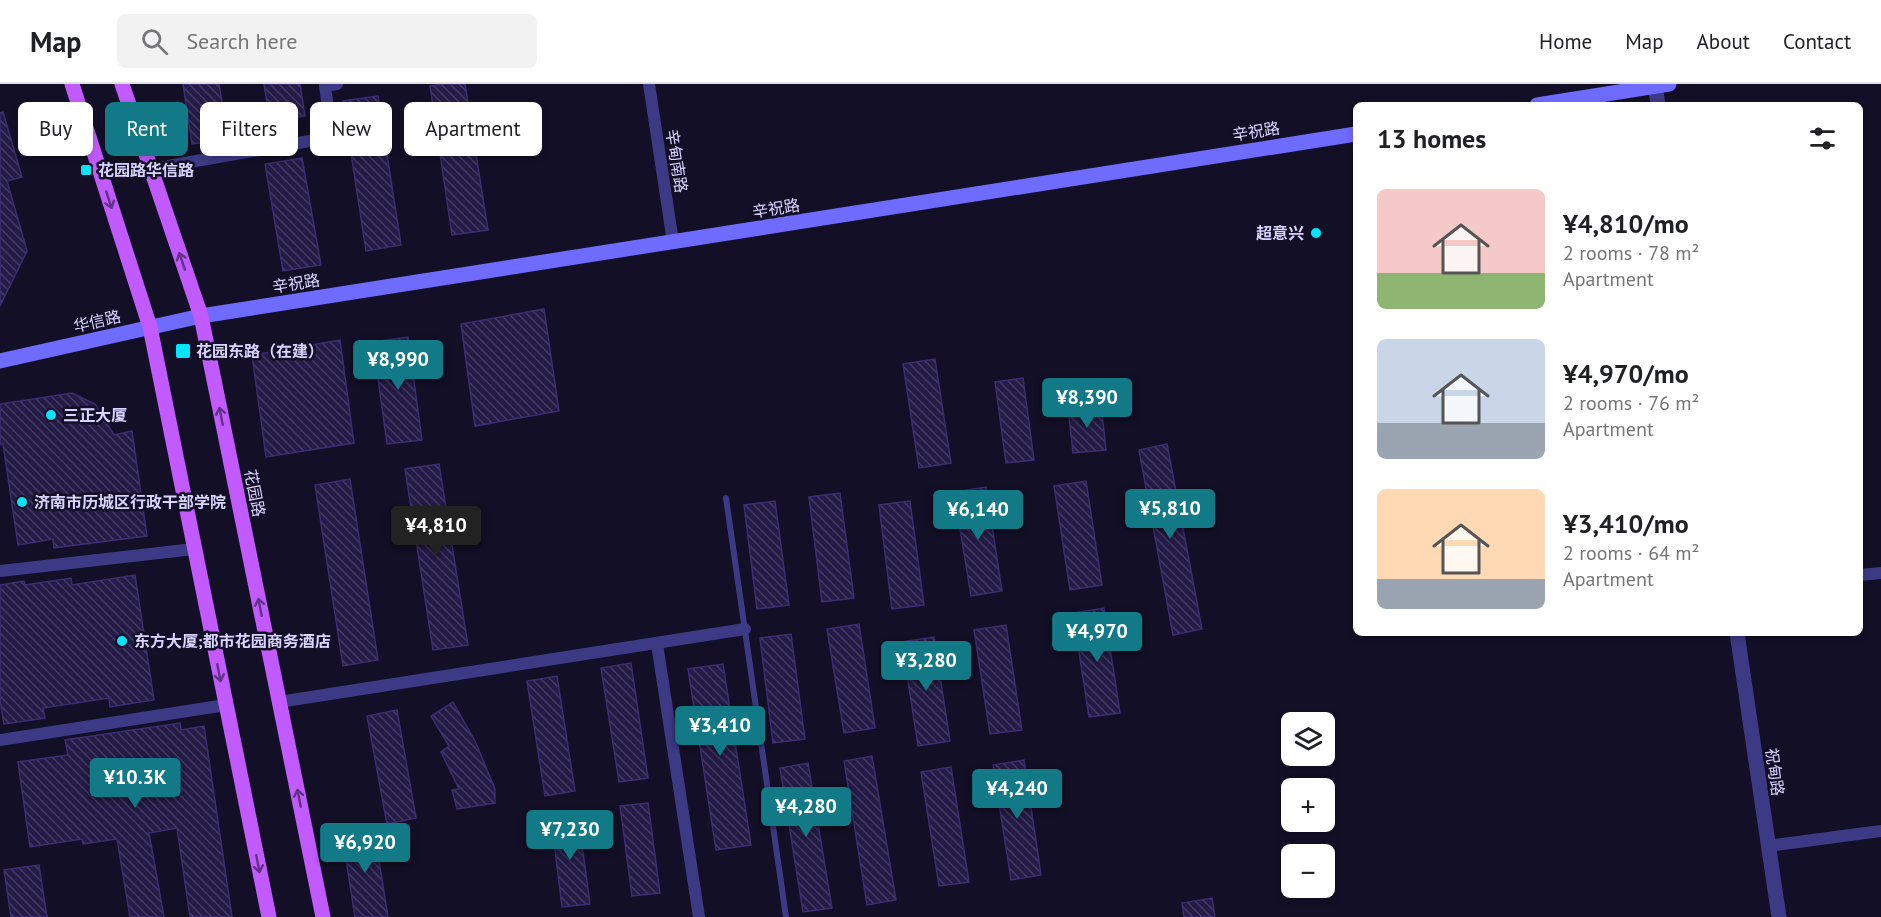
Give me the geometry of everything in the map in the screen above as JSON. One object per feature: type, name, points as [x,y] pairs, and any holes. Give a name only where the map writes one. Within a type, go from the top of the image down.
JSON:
[{"type":"main road","points":[[72,84],[150,327],[269,917]]},
{"type":"main road","name":"花园路","points":[[122,84],[201,316],[323,917]]},
{"type":"main road","points":[[1555,102],[1660,85]]},
{"type":"main road","name":"辛祝路","points":[[201,316],[1353,134]]},
{"type":"main road","name":"华信路","points":[[0,361],[201,316]]},
{"type":"street","points":[[151,169],[332,137],[325,86],[337,84]]},
{"type":"street","name":"辛甸南路","points":[[649,84],[673,242]]},
{"type":"street","points":[[1658,102],[1660,85]]},
{"type":"street","points":[[0,571],[194,549]]},
{"type":"street","points":[[1863,575],[1881,573]]},
{"type":"street","points":[[279,702],[745,629]]},
{"type":"street","name":"祝甸路","points":[[1737,636],[1779,917]]},
{"type":"street","points":[[657,644],[699,917]]},
{"type":"street","points":[[0,740],[226,705]]},
{"type":"street","points":[[1768,846],[1881,831]]},
{"type":"lane","points":[[726,498],[786,917]]},
{"type":"building","points":[[183,84],[219,84],[222,102],[200,102],[200,143],[192,144],[188,102],[186,102]]},
{"type":"building","points":[[264,84],[300,84],[305,116],[298,117],[298,102],[267,102]]},
{"type":"building","points":[[465,84],[468,102],[432,102],[430,86]]},
{"type":"building","points":[[378,96],[379,102],[343,102]]},
{"type":"building","points":[[3,112],[22,177],[7,181],[27,251],[0,306],[0,113]]},
{"type":"building","points":[[351,156],[387,156],[401,245],[366,251]]},
{"type":"building","points":[[440,156],[476,156],[488,230],[452,235]]},
{"type":"building","points":[[302,158],[321,265],[283,271],[265,164]]},
{"type":"building","points":[[544,309],[559,411],[475,426],[461,324]]},
{"type":"building","points":[[408,337],[422,440],[387,444],[373,342]]},
{"type":"building","points":[[340,340],[354,443],[266,457],[252,355]]},
{"type":"building","points":[[935,359],[951,463],[919,468],[903,364]]},
{"type":"building","points":[[1023,378],[1034,460],[1006,463],[995,382]]},
{"type":"building","points":[[72,393],[95,404],[114,435],[132,431],[147,536],[54,548],[53,539],[18,545],[3,444],[0,444],[0,404]]},
{"type":"building","points":[[1101,404],[1106,450],[1073,453],[1068,408]]},
{"type":"building","points":[[1167,444],[1202,629],[1173,635],[1139,450]]},
{"type":"building","points":[[439,464],[468,645],[433,650],[405,469]]},
{"type":"building","points":[[350,479],[378,660],[343,666],[315,485]]},
{"type":"building","points":[[1086,481],[1102,585],[1070,590],[1054,486]]},
{"type":"building","points":[[986,487],[1002,591],[971,596],[954,492]]},
{"type":"building","points":[[840,493],[854,598],[822,602],[809,497]]},
{"type":"building","points":[[775,501],[789,605],[757,609],[744,505]]},
{"type":"building","points":[[910,501],[924,605],[892,609],[879,505]]},
{"type":"building","points":[[135,575],[154,700],[110,707],[109,698],[43,708],[45,718],[4,724],[0,700],[0,585],[24,581],[25,585],[71,578],[72,585]]},
{"type":"building","points":[[1104,608],[1120,713],[1089,717],[1073,613]]},
{"type":"building","points":[[859,624],[875,728],[844,733],[827,629]]},
{"type":"building","points":[[1006,625],[1022,730],[990,734],[974,630]]},
{"type":"building","points":[[791,634],[805,739],[773,743],[760,638]]},
{"type":"building","points":[[934,637],[950,741],[918,746],[902,642]]},
{"type":"building","points":[[631,663],[648,778],[619,782],[601,668]]},
{"type":"building","points":[[723,664],[751,845],[716,850],[688,669]]},
{"type":"building","points":[[557,676],[575,791],[545,796],[527,681]]},
{"type":"building","points":[[453,702],[475,741],[495,789],[495,803],[457,809],[452,790],[459,789],[441,752],[449,746],[431,716]]},
{"type":"building","points":[[397,710],[416,818],[387,824],[367,716]]},
{"type":"building","points":[[180,723],[181,730],[204,726],[232,917],[190,917],[177,828],[149,833],[164,917],[130,917],[117,839],[83,844],[82,839],[30,847],[18,762],[68,755],[65,740]]},
{"type":"building","points":[[872,756],[896,900],[867,905],[844,761]]},
{"type":"building","points":[[1024,760],[1041,875],[1011,880],[993,765]]},
{"type":"building","points":[[808,763],[832,908],[803,912],[780,768]]},
{"type":"building","points":[[951,767],[969,882],[939,886],[921,772]]},
{"type":"building","points":[[648,803],[660,893],[632,896],[620,806]]},
{"type":"building","points":[[578,814],[590,904],[562,907],[551,818]]},
{"type":"building","points":[[374,829],[388,917],[355,917],[342,834]]},
{"type":"building","points":[[39,865],[47,917],[11,917],[4,870]]},
{"type":"building","points":[[1212,898],[1215,917],[1184,917],[1182,903]]},
{"type":"place","name":"花园路华信路","points":[[86,170]]},
{"type":"place","name":"超意兴","points":[[1316,233]]},
{"type":"place","name":"花园东路（在建）","points":[[183,351]]},
{"type":"place","name":"三正大厦","points":[[51,415]]},
{"type":"place","name":"济南市历城区行政干部学院","points":[[22,502]]},
{"type":"place","name":"东方大厦;都市花园商务酒店","points":[[122,641]]}]
